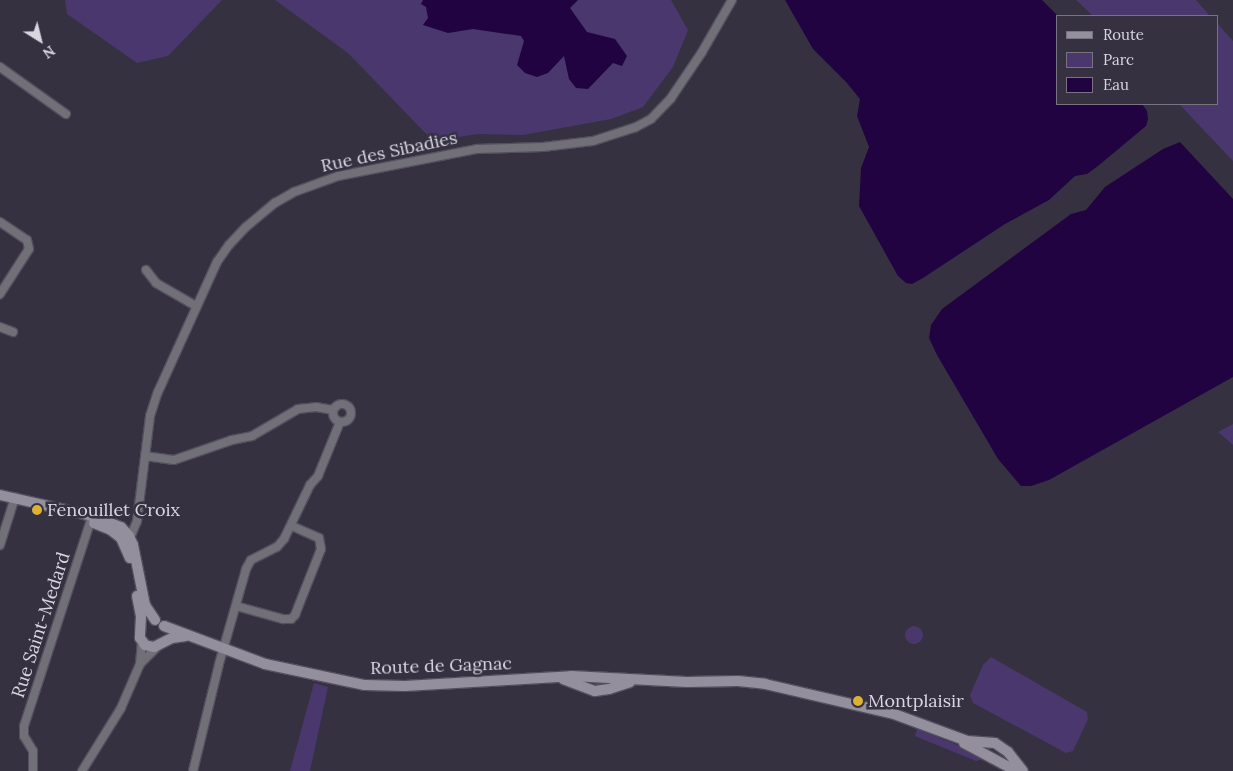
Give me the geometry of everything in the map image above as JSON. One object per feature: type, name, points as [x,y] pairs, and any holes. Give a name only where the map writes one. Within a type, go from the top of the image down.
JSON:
[{"type":"main road","points":[[0,495],[64,510],[125,534]]},
{"type":"main road","points":[[125,534],[145,605],[160,623],[166,634],[161,644]]},
{"type":"main road","points":[[125,534],[141,616],[142,642],[149,647],[187,636]]},
{"type":"main road","points":[[140,629],[146,622],[160,623]]},
{"type":"main road","name":"Route de Gagnac","points":[[160,623],[187,636],[265,664],[364,686],[405,686],[571,676],[639,681],[738,680],[765,684],[894,714],[974,742],[995,743],[1008,752],[1024,771]]},
{"type":"main road","name":"Route de Gagnac","points":[[941,732],[1016,771]]},
{"type":"street","name":"Rue des Sibadies","points":[[125,534],[137,521],[153,404],[196,306],[217,262],[229,245],[275,203],[301,189],[338,176],[477,149],[543,147],[593,141],[619,134],[650,119],[662,110],[680,87],[732,0]]},
{"type":"street","points":[[0,67],[66,114]]},
{"type":"street","points":[[0,222],[27,240],[29,248],[0,294]]},
{"type":"street","points":[[146,270],[156,283],[196,306]]},
{"type":"street","points":[[0,327],[13,332]]},
{"type":"street","points":[[193,771],[223,650],[246,569],[252,560],[277,547],[292,526],[310,486],[318,476],[340,422],[349,419],[351,414],[350,408],[342,403],[336,405],[333,410],[333,416],[340,422]]},
{"type":"street","points":[[146,456],[174,460],[232,440],[252,436],[298,409],[316,406],[333,410]]},
{"type":"street","points":[[0,545],[14,497]]},
{"type":"street","name":"Rue Saint-Medard","points":[[33,771],[35,760],[33,751],[24,736],[24,726],[91,521]]},
{"type":"street","points":[[236,606],[283,619],[291,619],[295,616],[321,549],[319,538],[292,526]]},
{"type":"street","points":[[82,771],[121,708],[140,664],[142,642]]},
{"type":"street","points":[[140,664],[161,644]]},
{"type":"green space","points":[[65,0],[222,0],[168,56],[137,63],[67,14]]},
{"type":"green space","points":[[275,0],[671,0],[688,30],[673,67],[643,107],[611,119],[523,135],[478,134],[433,141],[348,53]]},
{"type":"green space","points":[[1076,0],[1196,0],[1209,15],[1092,15]]},
{"type":"green space","points":[[1218,24],[1233,41],[1233,161],[1180,105],[1218,105]]},
{"type":"green space","points":[[1233,424],[1233,445],[1218,432]]},
{"type":"green space","points":[[914,626],[920,629],[923,635],[920,641],[914,644],[908,641],[905,635],[908,629]]},
{"type":"green space","points":[[991,657],[1087,712],[1088,719],[1073,751],[1066,753],[973,703],[970,695],[983,665]]},
{"type":"green space","points":[[314,683],[328,687],[310,771],[290,771]]},
{"type":"green space","points":[[917,729],[973,751],[983,759],[976,761],[915,736]]},
{"type":"water","points":[[423,0],[578,0],[570,8],[587,32],[615,39],[627,56],[622,66],[613,63],[588,89],[576,88],[569,79],[564,56],[548,73],[537,77],[525,73],[517,65],[524,41],[521,36],[473,29],[448,33],[423,25],[428,18],[426,7],[421,4]]},
{"type":"water","points":[[785,0],[1042,0],[1057,15],[1056,105],[1143,105],[1147,111],[1148,119],[1146,126],[1098,166],[1087,174],[1075,176],[1049,200],[1005,224],[923,278],[912,284],[906,283],[898,276],[859,206],[861,168],[869,147],[857,116],[860,99],[813,49]]},
{"type":"water","points":[[1180,142],[1233,199],[1233,377],[1049,480],[1031,486],[1021,486],[998,459],[937,355],[929,338],[931,325],[942,309],[1071,214],[1086,210],[1105,187],[1163,149]]},
{"type":"place","name":"Fenouillet Croix","points":[[37,510]]},
{"type":"place","name":"Montplaisir","points":[[858,701]]}]
